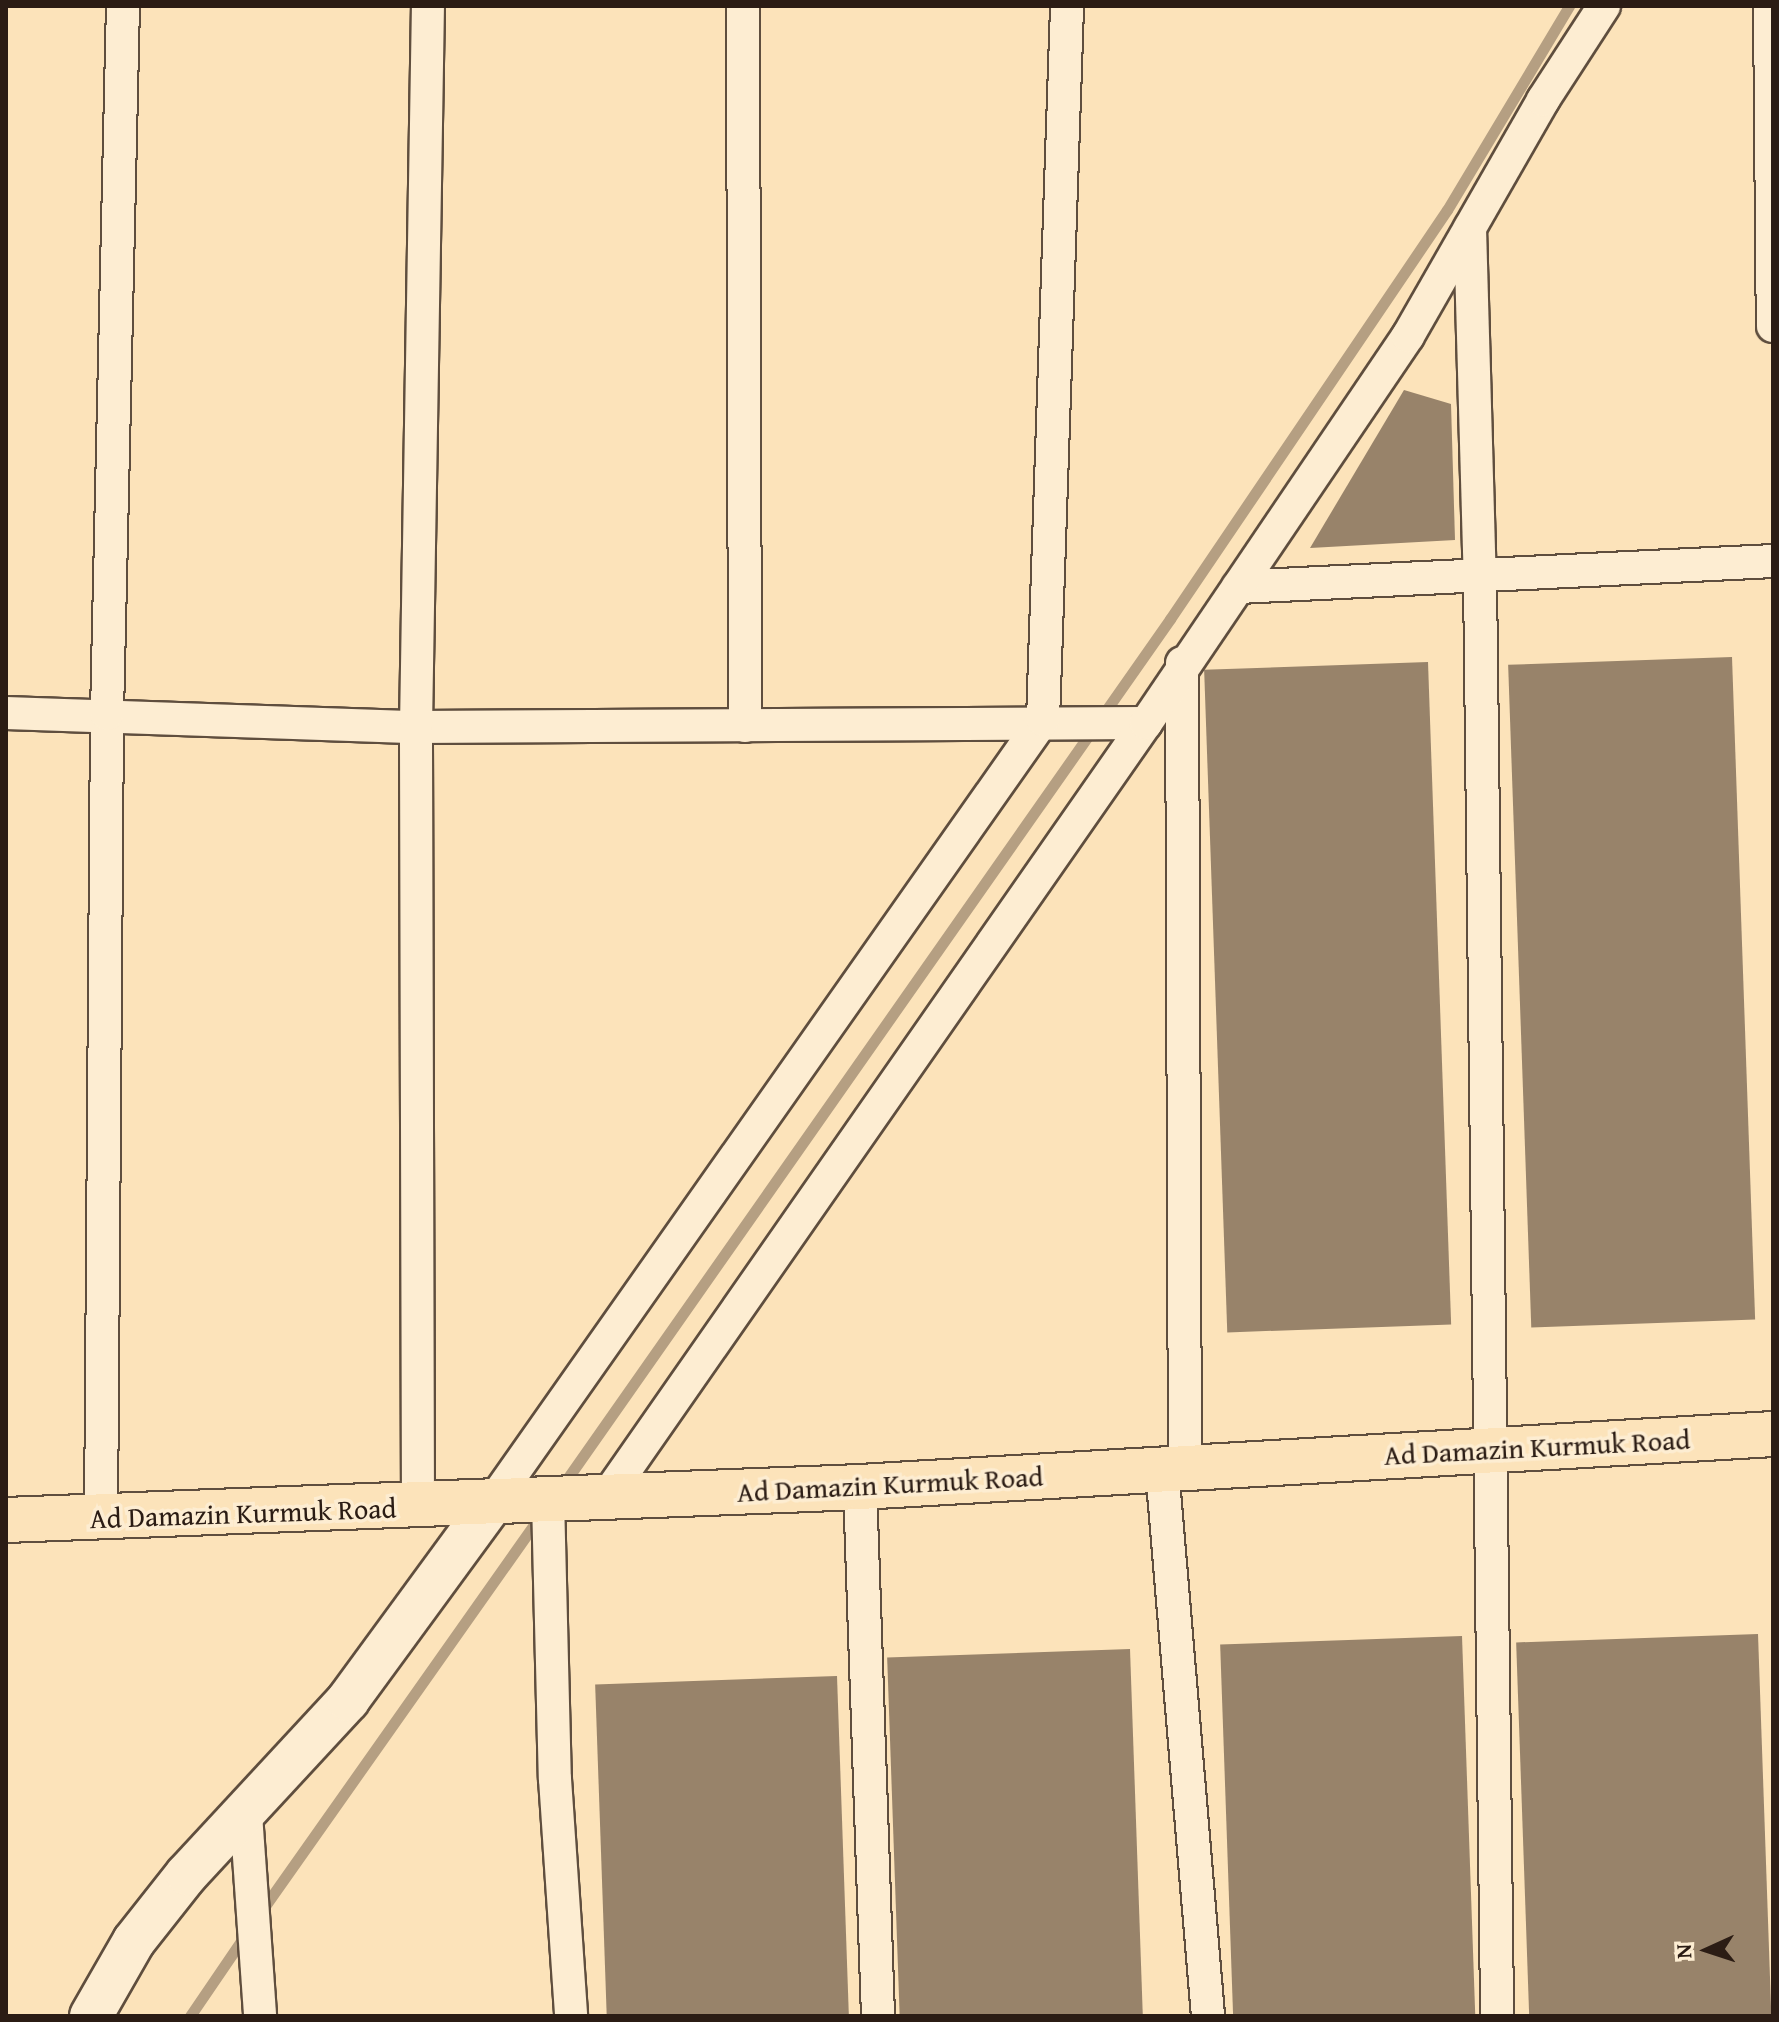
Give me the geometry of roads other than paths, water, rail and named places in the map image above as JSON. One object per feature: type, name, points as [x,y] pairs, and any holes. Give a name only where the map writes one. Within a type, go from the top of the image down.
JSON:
[{"type":"highway","name":"Ad Damazin Kurmuk Road","points":[[6,1520],[418,1507],[860,1487],[1773,1434]]},
{"type":"street","points":[[101,1517],[107,714],[123,6]]},
{"type":"street","points":[[418,1507],[416,727],[428,6]]},
{"type":"street","points":[[743,6],[745,726]]},
{"type":"street","points":[[91,2016],[143,1930],[187,1874],[246,1814],[348,1700],[492,1503],[1043,720],[1067,6]]},
{"type":"street","points":[[605,1499],[1146,723],[1182,663],[1238,587],[1408,336],[1604,6]]},
{"type":"street","points":[[1770,6],[1773,326]]},
{"type":"street","points":[[1470,228],[1480,577],[1497,2016]]},
{"type":"street","points":[[1238,587],[1773,561]]},
{"type":"street","points":[[1182,663],[1174,1468],[1208,2016]]},
{"type":"street","points":[[6,713],[107,714],[416,727],[745,726],[1043,720],[1146,723]]},
{"type":"street","points":[[860,1487],[878,2016]]},
{"type":"street","points":[[548,1499],[554,1750],[571,2016]]},
{"type":"street","points":[[246,1814],[260,2016]]},
{"type":"waterway","points":[[560,1489],[1170,619],[1447,210],[1569,6]]},
{"type":"waterway","points":[[260,1913],[541,1515]]},
{"type":"waterway","points":[[190,2016],[246,1934]]}]
